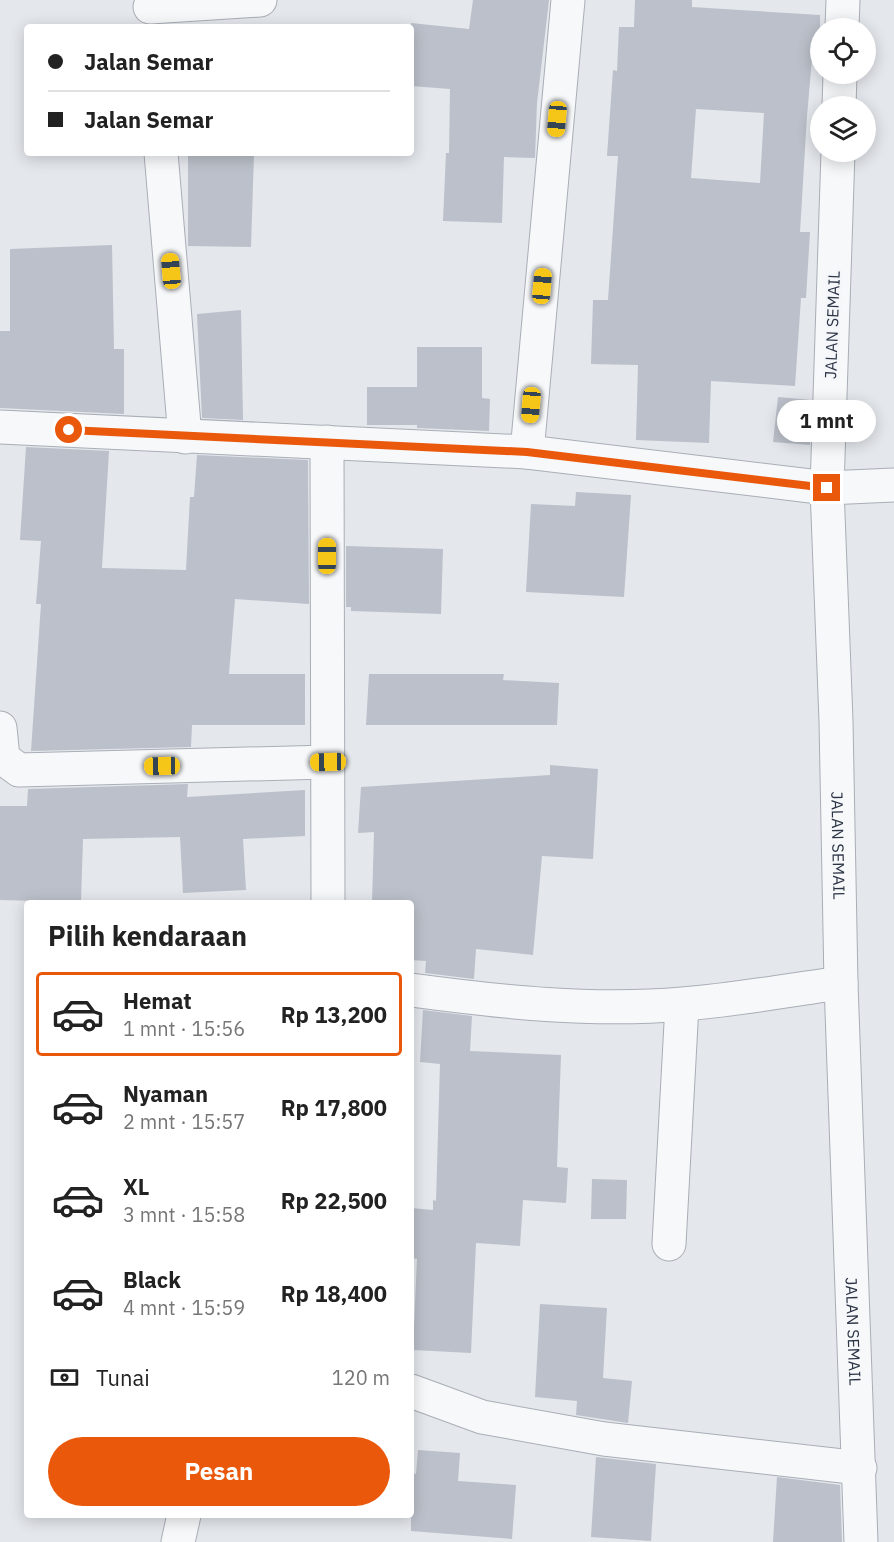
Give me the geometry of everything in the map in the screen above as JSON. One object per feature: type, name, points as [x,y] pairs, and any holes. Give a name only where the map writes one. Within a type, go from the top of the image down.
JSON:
[{"type":"street","points":[[150,11],[260,0]]},
{"type":"street","points":[[527,452],[568,0]]},
{"type":"street","points":[[842,18],[843,0]]},
{"type":"street","points":[[161,156],[185,437]]},
{"type":"street","name":"JALAN SEMAIL","points":[[838,162],[827,488],[836,721],[841,983],[861,1542]]},
{"type":"street","points":[[0,427],[527,452],[827,488],[894,485]]},
{"type":"street","points":[[327,442],[328,900]]},
{"type":"street","points":[[1,751],[19,770],[328,762]]},
{"type":"street","points":[[414,990],[572,1007],[682,1005],[841,983]]},
{"type":"street","points":[[669,1244],[682,1005]]},
{"type":"street","points":[[414,1392],[482,1418],[593,1437],[860,1468]]},
{"type":"street","points":[[178,1542],[183,1518]]},
{"type":"building","points":[[473,0],[549,0],[537,103],[535,158],[504,157],[502,223],[443,221],[446,153],[449,153],[450,89],[414,86],[414,24],[411,23],[469,29]]},
{"type":"building","points":[[635,0],[692,0],[692,7],[820,15],[820,18],[810,18],[810,82],[800,232],[810,232],[806,298],[801,298],[795,386],[711,381],[709,443],[636,440],[638,365],[591,364],[593,300],[608,300],[618,156],[607,156],[613,70],[617,71],[619,27],[634,27]],"holes":[[[696,109],[764,113],[760,183],[691,178]]]},
{"type":"building","points":[[188,156],[254,156],[251,247],[188,246]]},
{"type":"building","points":[[112,245],[114,349],[124,349],[124,414],[0,408],[0,331],[10,331],[10,249]]},
{"type":"building","points":[[241,310],[243,420],[202,418],[197,314]]},
{"type":"building","points":[[417,347],[482,347],[482,398],[490,399],[489,431],[417,428],[417,425],[367,425],[367,387],[417,387]]},
{"type":"building","points":[[778,397],[811,400],[810,445],[773,442]]},
{"type":"building","points":[[26,447],[109,451],[102,568],[186,570],[190,497],[194,497],[197,455],[308,460],[309,604],[235,599],[229,674],[305,674],[305,725],[192,725],[191,747],[31,751],[41,604],[36,604],[41,541],[20,540]]},
{"type":"building","points":[[576,492],[631,495],[624,597],[526,592],[531,504],[575,506]]},
{"type":"building","points":[[346,546],[443,549],[441,614],[351,611],[351,607],[346,607]]},
{"type":"building","points":[[369,674],[504,674],[503,680],[559,683],[557,725],[366,725]]},
{"type":"building","points":[[550,765],[598,769],[593,859],[542,856],[533,955],[476,949],[474,979],[425,973],[426,961],[414,960],[414,900],[372,900],[374,832],[358,833],[361,787],[550,775]]},
{"type":"building","points":[[188,784],[187,797],[305,790],[305,836],[243,839],[246,890],[183,893],[180,837],[83,839],[81,900],[0,900],[0,806],[27,806],[28,789]]},
{"type":"building","points":[[423,1010],[472,1016],[470,1051],[561,1055],[557,1167],[568,1168],[566,1203],[523,1200],[520,1246],[476,1243],[471,1353],[414,1350],[417,1259],[414,1258],[414,1208],[433,1210],[433,1200],[436,1201],[440,1064],[420,1062]]},
{"type":"building","points":[[592,1179],[627,1180],[626,1219],[591,1219]]},
{"type":"building","points":[[540,1304],[607,1308],[603,1378],[632,1381],[628,1423],[576,1415],[577,1401],[535,1397]]},
{"type":"building","points":[[418,1450],[460,1453],[458,1481],[516,1485],[512,1539],[411,1531],[411,1518],[414,1518],[414,1474],[416,1474]]},
{"type":"building","points":[[596,1457],[656,1464],[651,1541],[591,1537]]},
{"type":"building","points":[[777,1477],[840,1485],[842,1542],[773,1542]]},
{"type":"route","points":[[69,430],[527,452],[827,488]]}]
